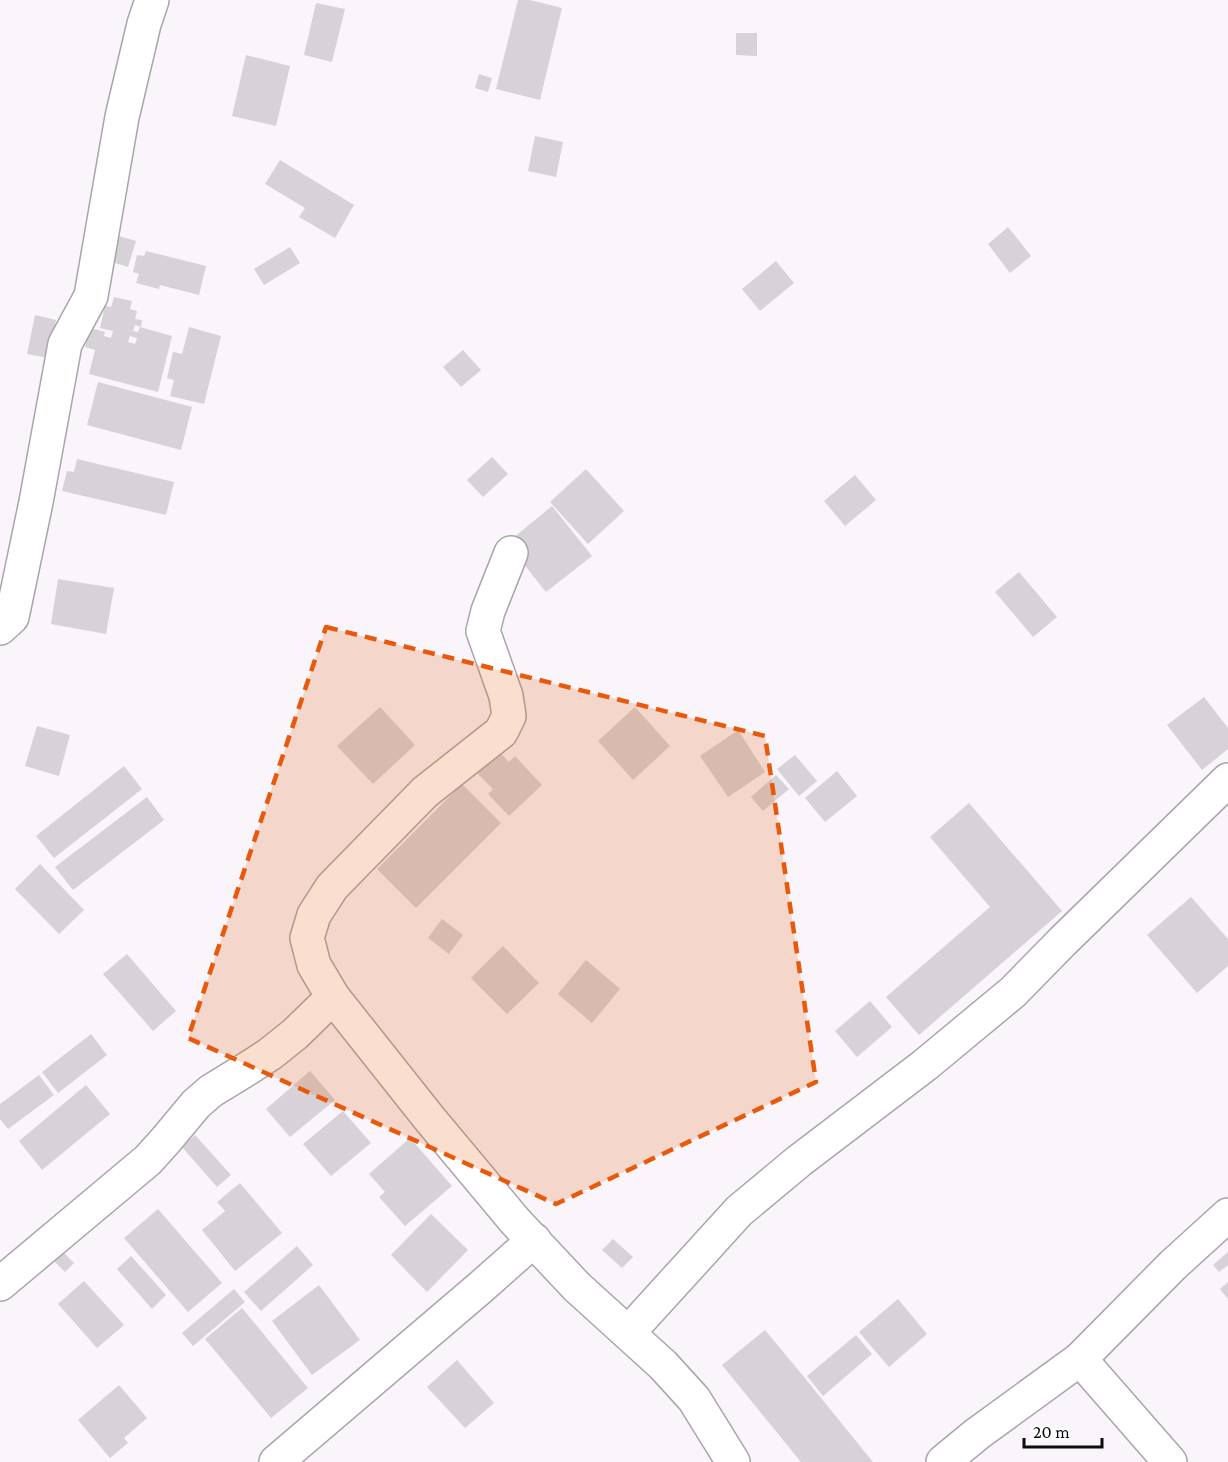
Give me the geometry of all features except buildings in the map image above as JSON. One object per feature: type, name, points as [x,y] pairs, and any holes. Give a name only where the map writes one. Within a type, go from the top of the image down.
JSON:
[{"type":"street","points":[[0,628],[12,617],[66,344],[91,296],[122,117],[152,0]]},
{"type":"street","points":[[512,553],[488,611],[483,631],[506,696],[509,716],[501,732],[425,792],[332,887],[314,915],[307,938],[314,965],[333,997],[429,1118],[515,1221],[577,1287],[663,1365],[694,1399],[733,1462]]},
{"type":"street","points":[[628,1333],[739,1211],[799,1161],[925,1065],[1013,992],[1228,780]]},
{"type":"street","points":[[0,1284],[148,1160],[196,1104],[211,1091],[270,1054],[295,1034],[333,997]]},
{"type":"street","points":[[943,1462],[977,1434],[1080,1359],[1173,1264],[1228,1215]]},
{"type":"street","points":[[276,1462],[534,1240]]},
{"type":"street","points":[[1080,1359],[1170,1462]]},
{"type":"highlighted area","points":[[326,627],[765,736],[816,1082],[556,1204],[188,1038]]}]
